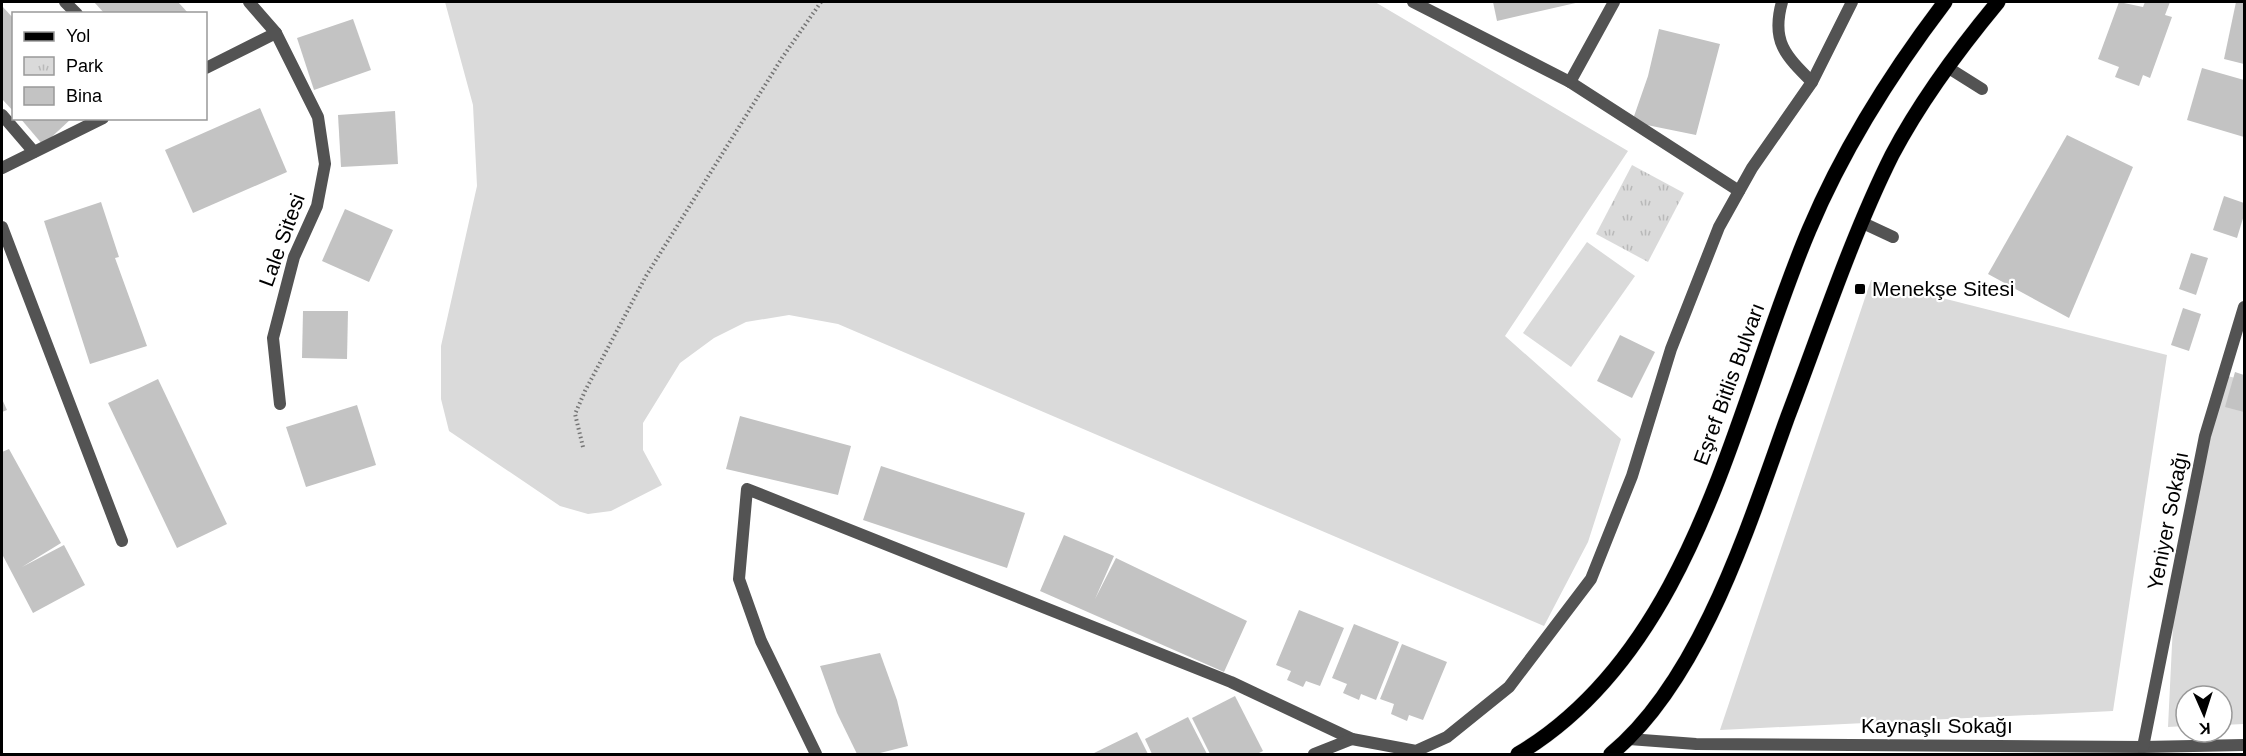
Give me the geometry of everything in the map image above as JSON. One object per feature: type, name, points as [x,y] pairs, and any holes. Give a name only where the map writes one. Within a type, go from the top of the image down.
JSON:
[{"type":"main road","name":"Eşref Bitlis Bulvarı","points":[[1518,754],[1568,720],[1600,686],[1624,657],[1681,569],[1809,230],[1869,110],[1904,56],[1946,2]]},
{"type":"main road","points":[[1611,754],[1629,739],[1659,702],[1687,659],[1724,585],[1750,524],[1863,223],[1892,155],[1920,106],[1998,2]]},
{"type":"street","name":"Lale Sitesi","points":[[249,2],[276,33],[318,117],[325,164],[317,206],[294,257],[273,338],[280,404]]},
{"type":"street","points":[[1413,2],[1570,82],[1739,191]]},
{"type":"street","points":[[1570,82],[1614,2]]},
{"type":"street","points":[[1782,2],[1778,39],[1787,57],[1812,82]]},
{"type":"street","points":[[816,754],[761,640],[739,579],[747,489],[1231,682],[1352,739],[1416,751],[1447,737],[1509,687],[1591,579],[1632,476],[1671,349],[1719,227],[1752,168],[1812,82],[1852,2]]},
{"type":"street","points":[[207,68],[276,33]]},
{"type":"street","points":[[1947,68],[1982,89]]},
{"type":"street","points":[[2,115],[34,152]]},
{"type":"street","points":[[2,168],[99,120]]},
{"type":"street","points":[[1863,223],[1893,237]]},
{"type":"street","points":[[2,227],[122,541]]},
{"type":"street","name":"Yeniyer Sokağı","points":[[2143,747],[2205,436],[2244,307]]},
{"type":"street","points":[[1314,754],[1352,739]]},
{"type":"street","name":"Kaynaşlı Sokağı","points":[[1629,739],[1696,749],[2244,745]]},
{"type":"path","points":[[583,447],[575,414],[646,276],[782,58],[821,2]]},
{"type":"green space","points":[[445,2],[1375,2],[1628,151],[1505,336],[1621,439],[1588,542],[1544,626],[838,324],[789,315],[746,322],[714,338],[680,363],[643,423],[643,450],[662,485],[611,511],[588,514],[560,506],[449,431],[441,399],[441,346],[477,186],[473,105]]},
{"type":"green space","points":[[1632,165],[1684,193],[1648,262],[1596,234]]},
{"type":"green space","points":[[1587,242],[1635,276],[1571,367],[1523,333]]},
{"type":"green space","points":[[1871,280],[2167,355],[2113,711],[1720,730]]},
{"type":"green space","points":[[2219,374],[2244,380],[2244,724],[2234,724],[2234,684],[2174,684],[2174,727],[2168,727],[2174,604]]},
{"type":"building","points":[[94,2],[178,2],[187,12],[103,12]]},
{"type":"building","points":[[1493,2],[1580,2],[1497,21]]},
{"type":"building","points":[[2119,2],[2143,7],[2145,2],[2170,2],[2165,15],[2172,17],[2150,78],[2143,75],[2139,86],[2115,77],[2119,67],[2098,59]]},
{"type":"building","points":[[2236,2],[2244,2],[2244,64],[2224,59]]},
{"type":"building","points":[[2,6],[12,17],[12,110],[2,99]]},
{"type":"building","points":[[353,19],[371,70],[314,90],[297,38]]},
{"type":"building","points":[[1659,29],[1720,44],[1696,135],[1632,122],[1648,76]]},
{"type":"building","points":[[2202,68],[2244,80],[2244,137],[2187,120]]},
{"type":"building","points":[[260,108],[287,172],[193,213],[165,150]]},
{"type":"building","points":[[395,111],[398,164],[341,167],[338,115]]},
{"type":"building","points":[[22,120],[70,120],[43,145]]},
{"type":"building","points":[[2067,135],[2133,167],[2069,318],[1988,274]]},
{"type":"building","points":[[2224,196],[2244,203],[2244,215],[2237,238],[2213,230]]},
{"type":"building","points":[[101,202],[119,257],[115,258],[147,346],[90,364],[44,221]]},
{"type":"building","points":[[345,209],[393,230],[369,282],[322,261]]},
{"type":"building","points":[[2191,253],[2208,258],[2196,295],[2179,289]]},
{"type":"building","points":[[2183,308],[2201,314],[2189,351],[2171,345]]},
{"type":"building","points":[[303,311],[348,311],[347,359],[302,358]]},
{"type":"building","points":[[1620,335],[1655,352],[1632,398],[1597,381]]},
{"type":"building","points":[[2235,372],[2244,375],[2244,412],[2225,407]]},
{"type":"building","points":[[158,379],[227,524],[177,548],[108,403]]},
{"type":"building","points":[[2,399],[7,410],[2,412]]},
{"type":"building","points":[[357,405],[376,465],[306,487],[286,427]]},
{"type":"building","points":[[740,416],[851,446],[838,495],[726,469]]},
{"type":"building","points":[[9,449],[61,543],[22,567],[64,545],[85,585],[33,613],[2,554],[2,452]]},
{"type":"building","points":[[881,466],[1025,513],[1007,568],[863,520]]},
{"type":"building","points":[[1064,535],[1114,556],[1095,599],[1116,558],[1247,621],[1224,672],[1040,591]]},
{"type":"building","points":[[1299,610],[1344,628],[1320,686],[1306,681],[1303,687],[1287,680],[1291,671],[1276,665]]},
{"type":"building","points":[[1354,624],[1399,642],[1376,700],[1361,694],[1359,700],[1343,693],[1347,684],[1332,678]]},
{"type":"building","points":[[1402,644],[1447,662],[1423,720],[1409,715],[1407,721],[1391,714],[1394,704],[1380,699]]},
{"type":"building","points":[[880,653],[897,700],[908,746],[876,754],[857,754],[837,713],[820,666]]},
{"type":"building","points":[[1235,696],[1263,751],[1257,754],[1210,754],[1192,718]]},
{"type":"building","points":[[1188,717],[1207,754],[1152,754],[1145,739]]},
{"type":"building","points":[[1137,732],[1148,754],[1092,754]]},
{"type":"place","name":"Menekşe Sitesi","points":[[1860,289]]}]
